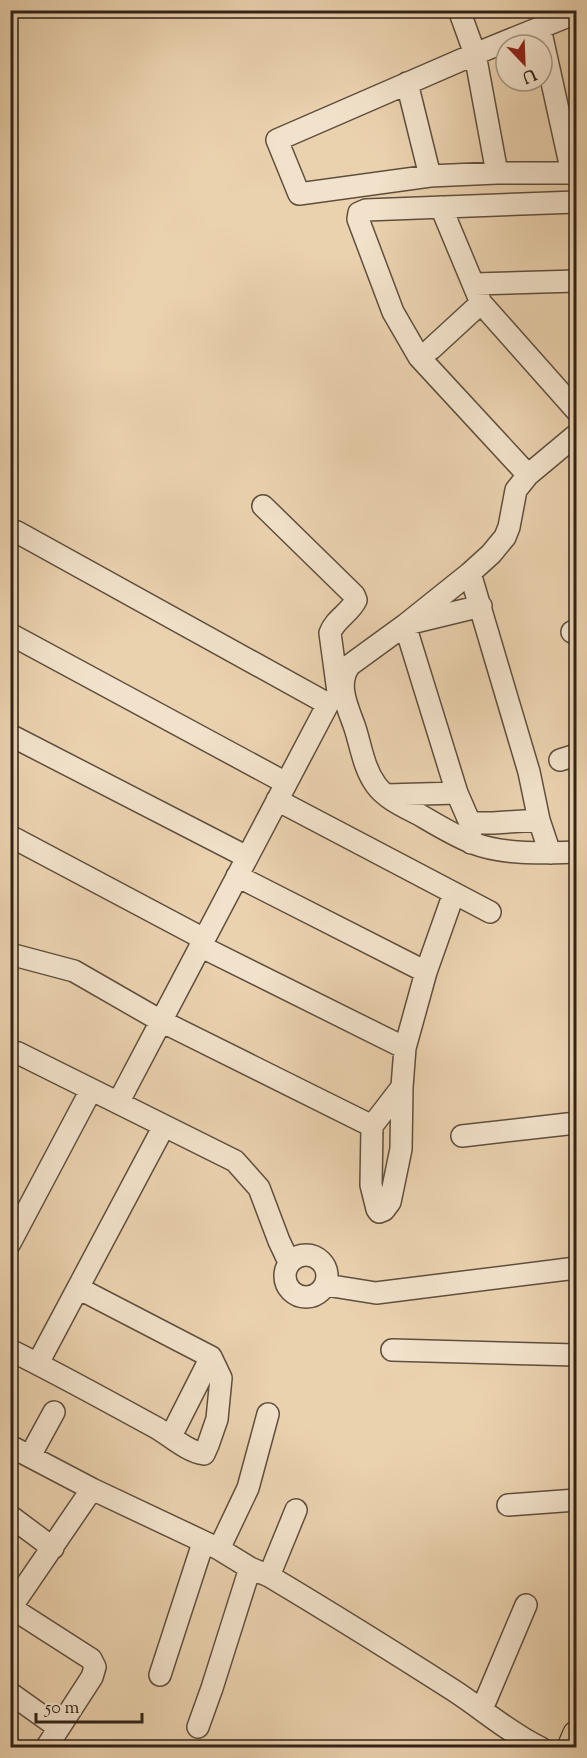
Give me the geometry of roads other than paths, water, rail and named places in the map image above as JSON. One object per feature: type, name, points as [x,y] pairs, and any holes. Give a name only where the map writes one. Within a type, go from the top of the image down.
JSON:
[{"type":"main road","points":[[570,1748],[576,1734]]},
{"type":"street","points":[[459,10],[475,54],[497,172]]},
{"type":"street","points":[[540,28],[574,173],[497,172],[430,176],[299,194],[278,140],[406,83],[576,13]]},
{"type":"street","points":[[406,83],[430,176]]},
{"type":"street","points":[[528,475],[419,357],[393,312],[358,219],[359,213],[366,210],[576,202]]},
{"type":"street","points":[[441,207],[478,293],[576,410]]},
{"type":"street","points":[[431,349],[478,293],[576,281]]},
{"type":"street","points":[[576,435],[528,475],[516,490],[505,537],[491,554],[405,625],[350,665],[342,680],[348,707],[371,777],[386,795],[404,807],[471,833],[490,848],[550,854],[576,852]]},
{"type":"street","points":[[263,506],[354,595],[356,600],[353,605],[332,626],[330,633],[336,685],[338,693],[348,707]]},
{"type":"street","points":[[10,531],[17,532],[328,704],[118,1103]]},
{"type":"street","points":[[470,573],[529,772],[539,820],[550,854]]},
{"type":"street","points":[[405,625],[481,606]]},
{"type":"street","points":[[405,625],[471,833]]},
{"type":"street","points":[[10,634],[490,912]]},
{"type":"street","points":[[10,735],[247,857]]},
{"type":"street","points":[[386,795],[457,793]]},
{"type":"street","points":[[471,833],[493,823],[539,820]]},
{"type":"street","points":[[10,836],[202,943],[405,1048]]},
{"type":"street","points":[[10,854],[58,862]]},
{"type":"street","points":[[237,876],[426,972]]},
{"type":"street","points":[[402,1087],[372,1126],[371,1185],[377,1209],[381,1212],[390,1202],[400,1149],[405,1048],[426,972],[454,893]]},
{"type":"street","points":[[10,954],[74,971],[161,1021],[372,1126]]},
{"type":"street","points":[[13,1057],[91,1090],[235,1161],[258,1188],[289,1262]]},
{"type":"street","points":[[10,1244],[91,1090]]},
{"type":"street","points":[[462,1136],[576,1123]]},
{"type":"street","points":[[38,1363],[164,1126]]},
{"type":"street","points":[[314,1255],[326,1267],[328,1276],[326,1285],[312,1296],[303,1297],[295,1294],[288,1288],[285,1280],[285,1270],[289,1262],[296,1256],[314,1255]]},
{"type":"street","points":[[326,1285],[376,1293],[576,1268]]},
{"type":"street","points":[[10,1350],[171,1436],[192,1452],[204,1454],[217,1419],[221,1378],[211,1357],[78,1288]]},
{"type":"street","points":[[392,1350],[576,1355]]},
{"type":"street","points":[[171,1436],[211,1357]]},
{"type":"street","points":[[30,1456],[54,1412]]},
{"type":"street","points":[[159,1675],[211,1546],[248,1488],[268,1414]]},
{"type":"street","points":[[10,1446],[259,1572],[381,1644],[541,1748]]},
{"type":"street","points":[[46,1748],[92,1677],[95,1667],[91,1659],[11,1608],[92,1489]]},
{"type":"street","points":[[508,1505],[576,1500]]},
{"type":"street","points":[[198,1727],[259,1572],[296,1510]]},
{"type":"street","points":[[10,1515],[53,1548]]},
{"type":"street","points":[[482,1709],[526,1605]]},
{"type":"street","points":[[10,1693],[59,1728]]}]
